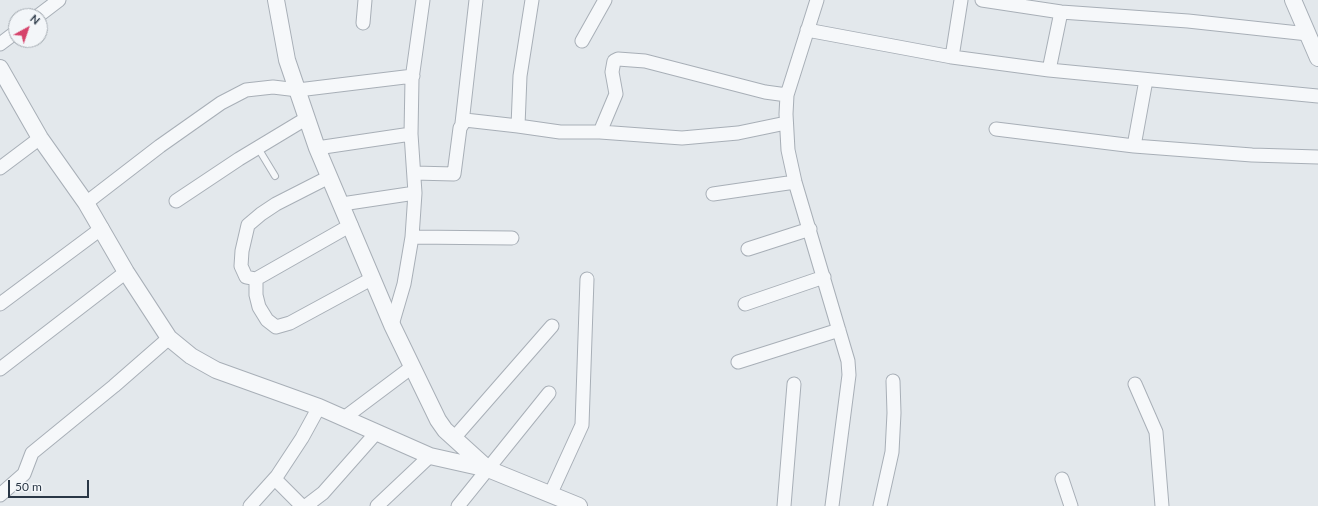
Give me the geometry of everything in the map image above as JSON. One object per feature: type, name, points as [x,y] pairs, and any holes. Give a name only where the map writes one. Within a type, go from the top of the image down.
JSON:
[{"type":"street","points":[[48,8],[59,0]]},
{"type":"street","points":[[363,22],[365,0]]},
{"type":"street","points":[[392,325],[404,284],[412,237],[415,193],[411,134],[413,76],[423,0]]},
{"type":"street","points":[[414,173],[454,174],[462,123],[476,0]]},
{"type":"street","points":[[518,126],[520,76],[532,0]]},
{"type":"street","points":[[582,41],[605,0]]},
{"type":"street","points":[[817,0],[787,95],[786,123],[788,150],[795,182],[848,361],[849,375],[832,506]]},
{"type":"street","points":[[952,57],[961,0]]},
{"type":"street","points":[[982,0],[1061,12],[1188,21],[1308,34]]},
{"type":"street","points":[[1293,0],[1318,58]]},
{"type":"street","points":[[280,1],[288,60],[316,148],[342,204],[392,325],[438,420],[454,438],[488,469]]},
{"type":"street","points":[[1049,70],[1061,12]]},
{"type":"street","points":[[807,30],[952,57],[1049,70],[1318,96]]},
{"type":"street","points":[[600,132],[616,94],[612,72],[614,61],[618,59],[645,61],[765,92],[787,95]]},
{"type":"street","points":[[2,75],[40,138],[86,202],[126,272],[169,338],[191,356],[216,370],[319,407],[376,434],[430,456],[488,469],[579,506]]},
{"type":"street","points":[[86,202],[160,146],[235,95],[246,90],[266,88],[298,90],[413,76]]},
{"type":"street","points":[[1134,146],[1146,80]]},
{"type":"street","points":[[176,201],[307,118]]},
{"type":"street","points":[[462,123],[465,120],[560,132],[600,132],[682,138],[738,133],[786,123]]},
{"type":"street","points":[[996,129],[1134,146],[1252,155],[1318,157]]},
{"type":"street","points":[[316,148],[411,134]]},
{"type":"street","points":[[0,168],[40,138]]},
{"type":"street","points":[[329,177],[276,204],[248,225],[242,251],[241,266],[246,277],[256,279],[351,225]]},
{"type":"street","points":[[712,194],[795,182]]},
{"type":"street","points":[[342,204],[415,193]]},
{"type":"street","points":[[0,304],[102,228]]},
{"type":"street","points":[[748,249],[810,229]]},
{"type":"street","points":[[412,237],[512,238]]},
{"type":"street","points":[[0,369],[126,272]]},
{"type":"street","points":[[745,304],[824,277]]},
{"type":"street","points":[[256,279],[256,295],[259,307],[267,320],[276,327],[290,323],[373,278]]},
{"type":"street","points":[[550,495],[582,425],[587,279]]},
{"type":"street","points":[[454,438],[552,326]]},
{"type":"street","points":[[738,362],[840,330]]},
{"type":"street","points":[[0,495],[24,474],[32,453],[114,386],[169,338]]},
{"type":"street","points":[[344,418],[412,367]]},
{"type":"street","points":[[880,506],[892,452],[893,381]]},
{"type":"street","points":[[784,506],[794,384]]},
{"type":"street","points":[[1135,384],[1156,432],[1162,506]]},
{"type":"street","points":[[458,506],[549,394]]},
{"type":"street","points":[[250,506],[275,479],[302,438],[319,407]]},
{"type":"street","points":[[306,506],[323,493],[376,434]]},
{"type":"street","points":[[377,506],[430,456]]},
{"type":"street","points":[[275,479],[302,506]]},
{"type":"street","points":[[1062,479],[1071,506]]},
{"type":"lane","points":[[258,148],[276,176]]}]
